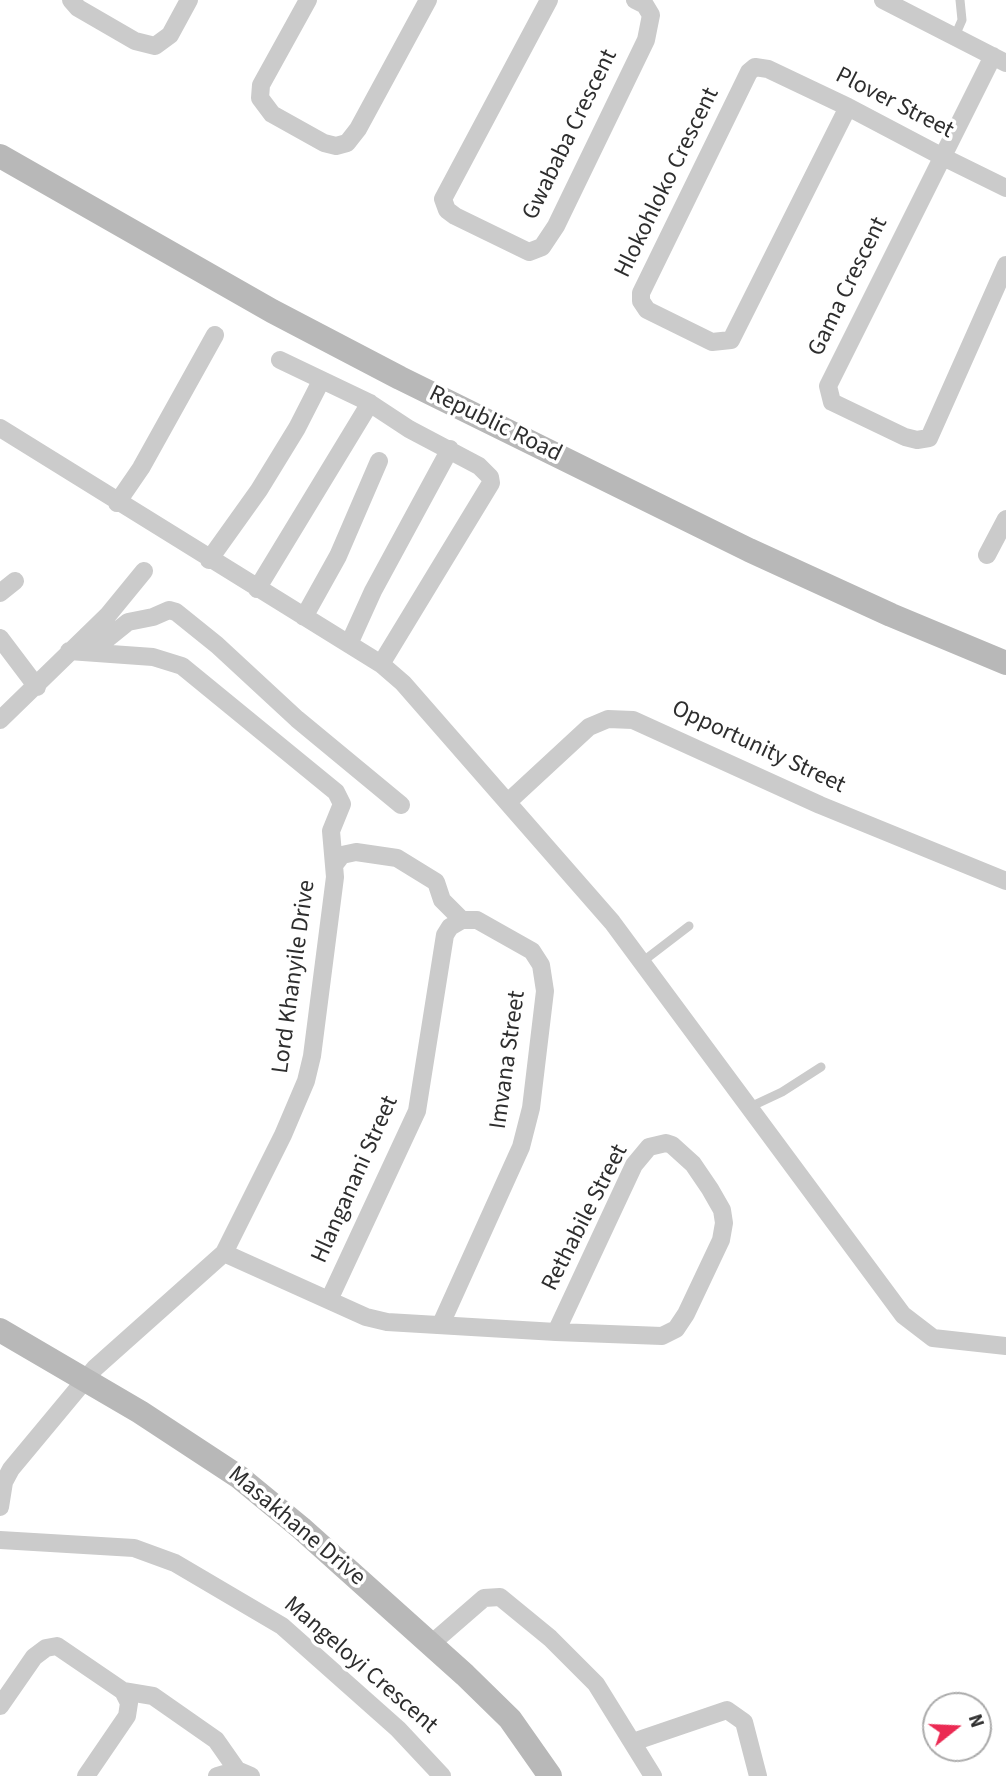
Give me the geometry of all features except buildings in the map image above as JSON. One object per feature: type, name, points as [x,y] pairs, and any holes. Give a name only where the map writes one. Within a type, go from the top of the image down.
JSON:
[{"type":"street","points":[[71,0],[78,8],[135,41],[155,46],[170,35],[189,0]]},
{"type":"street","points":[[309,0],[261,85],[260,98],[272,114],[320,141],[336,146],[347,143],[358,129],[428,0]]},
{"type":"street","name":"Gwababa Crescent","points":[[549,0],[443,199],[447,210],[456,216],[529,252],[542,247],[556,226],[646,40],[652,15],[637,1]]},
{"type":"street","points":[[883,0],[999,60],[941,156]]},
{"type":"street","name":"Plover Street","points":[[759,66],[848,107],[1006,188]]},
{"type":"street","name":"Hlokohloko Crescent","points":[[759,66],[749,72],[641,293],[641,301],[646,310],[688,333],[718,344],[734,336],[848,107]]},
{"type":"street","name":"Republic Road","points":[[0,156],[272,310],[400,378],[748,550],[891,615],[1006,663]]},
{"type":"street","name":"Gama Crescent","points":[[941,156],[828,386],[832,402],[905,437],[917,440],[931,436],[1006,265]]},
{"type":"street","points":[[117,503],[141,468],[215,335]]},
{"type":"street","points":[[280,360],[370,403],[409,429],[450,449],[490,477],[491,483],[381,664]]},
{"type":"street","points":[[209,560],[259,490],[321,381]]},
{"type":"street","points":[[257,589],[370,403]]},
{"type":"street","points":[[0,428],[209,560],[381,664],[419,699],[612,922],[913,1325],[933,1338],[1006,1346]]},
{"type":"street","points":[[349,644],[373,591],[450,449]]},
{"type":"street","points":[[304,617],[338,556],[379,461]]},
{"type":"street","points":[[987,555],[1006,519]]},
{"type":"street","points":[[0,720],[37,687],[69,651],[128,594],[144,571]]},
{"type":"street","points":[[0,593],[15,581]]},
{"type":"street","points":[[92,651],[128,622],[153,617],[169,610],[176,612],[217,645],[297,719],[401,805]]},
{"type":"street","points":[[0,638],[37,687]]},
{"type":"street","name":"Lord Khanyile Drive","points":[[0,1507],[4,1482],[11,1469],[85,1380],[224,1254],[306,1081],[312,1056],[335,864],[331,831],[342,801],[336,792],[182,666],[160,658],[69,651]]},
{"type":"street","name":"Opportunity Street","points":[[509,801],[589,727],[608,719],[633,720],[820,805],[1006,881]]},
{"type":"street","points":[[335,864],[342,855],[356,852],[397,858],[436,882],[442,900],[462,920]]},
{"type":"street","name":"Hlanganani Street","points":[[329,1300],[417,1111],[443,942],[450,927],[462,920]]},
{"type":"street","name":"Imvana Street","points":[[441,1324],[522,1147],[531,1108],[544,991],[541,965],[532,951],[483,922],[462,920]]},
{"type":"street","name":"Rethabile Street","points":[[224,1254],[374,1319],[556,1332],[662,1336],[680,1325],[721,1240],[724,1218],[717,1200],[693,1164],[672,1145],[666,1143],[649,1147],[634,1165],[556,1332]]},
{"type":"street","name":"Masakhane Drive","points":[[0,1330],[140,1412],[239,1477],[301,1528],[506,1715],[550,1776]]},
{"type":"street","name":"Mangeloyi Crescent","points":[[0,1540],[134,1548],[186,1569],[282,1626],[398,1729],[442,1776]]},
{"type":"street","points":[[431,1644],[484,1598],[500,1597],[541,1630],[596,1684],[653,1776]]},
{"type":"street","points":[[0,1706],[34,1657],[52,1647],[61,1647],[123,1691],[153,1696],[216,1740],[244,1773]]},
{"type":"street","points":[[86,1776],[127,1716],[129,1703],[123,1691]]},
{"type":"street","points":[[633,1742],[727,1710],[744,1721],[758,1776]]},
{"type":"street","points":[[217,1776],[244,1773]]},
{"type":"lane","points":[[954,36],[962,20],[960,0]]},
{"type":"lane","points":[[642,962],[689,926]]},
{"type":"lane","points":[[750,1107],[782,1092],[821,1067]]}]
